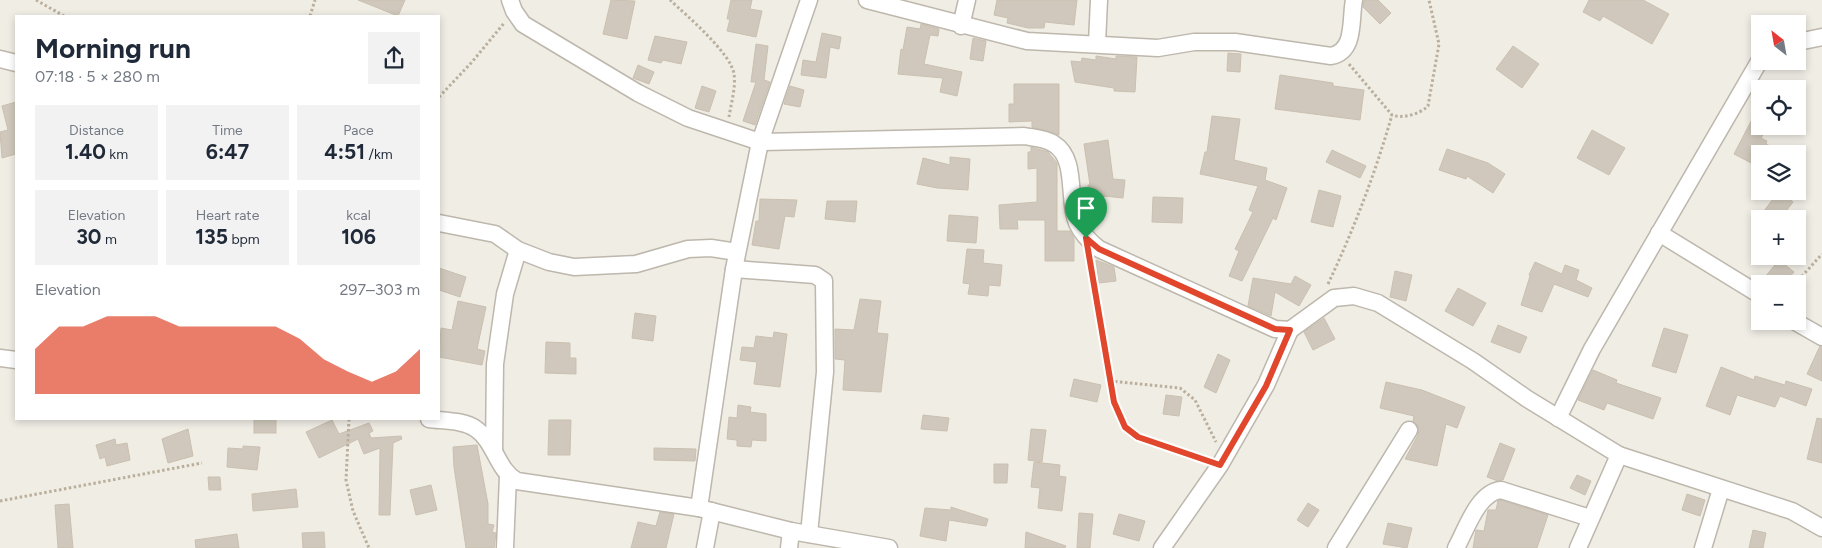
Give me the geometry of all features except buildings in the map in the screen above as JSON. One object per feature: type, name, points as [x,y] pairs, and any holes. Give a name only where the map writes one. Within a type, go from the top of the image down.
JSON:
[{"type":"street","points":[[705,548],[706,510],[737,252],[760,142],[808,0]]},
{"type":"street","points":[[867,0],[962,26],[1027,41],[1067,45],[1098,43],[1158,48],[1194,42],[1235,42],[1331,56],[1341,54],[1348,46],[1354,0]]},
{"type":"street","points":[[962,26],[967,0]]},
{"type":"street","points":[[1098,43],[1099,0]]},
{"type":"street","points":[[512,6],[523,24],[638,93],[688,118],[760,142],[1024,136],[1042,139],[1055,144],[1064,154],[1076,222],[1086,238],[1099,249],[1275,329],[1290,330]]},
{"type":"street","points":[[1806,40],[1822,37]]},
{"type":"street","points":[[0,59],[15,63]]},
{"type":"street","points":[[1558,418],[1592,349],[1754,70]]},
{"type":"street","points":[[440,223],[495,234],[518,250],[549,262],[574,267],[636,264],[688,249],[711,248],[737,252]]},
{"type":"street","points":[[1659,233],[1751,289]]},
{"type":"street","points":[[494,451],[495,364],[505,294],[518,250]]},
{"type":"street","points":[[734,269],[815,275],[824,281],[825,372],[809,534]]},
{"type":"street","points":[[1162,548],[1222,461],[1266,386],[1290,330],[1334,298],[1354,296],[1378,303],[1619,455],[1792,511],[1822,528]]},
{"type":"street","points":[[1806,328],[1822,337]]},
{"type":"street","points":[[0,358],[15,360]]},
{"type":"street","points":[[437,420],[467,424],[476,428],[494,451],[508,476],[517,481],[706,510],[791,531],[889,548]]},
{"type":"street","points":[[1336,548],[1409,430]]},
{"type":"street","points":[[1578,548],[1619,455]]},
{"type":"street","points":[[504,548],[508,476]]},
{"type":"street","points":[[1703,548],[1721,489]]},
{"type":"street","points":[[1456,548],[1481,502],[1494,490],[1510,492],[1590,518]]},
{"type":"street","points":[[789,548],[791,531]]},
{"type":"path","points":[[36,0],[62,15]]},
{"type":"path","points":[[310,15],[315,0]]},
{"type":"path","points":[[670,0],[721,49],[731,66],[734,74],[726,131]]},
{"type":"path","points":[[1341,54],[1392,115],[1398,117],[1423,111],[1428,106],[1439,44],[1429,0]]},
{"type":"path","points":[[440,96],[472,62],[512,6]]},
{"type":"path","points":[[1317,309],[1359,218],[1378,166],[1392,115]]},
{"type":"path","points":[[1086,238],[1114,402],[1125,427],[1138,437],[1222,461]]},
{"type":"path","points":[[1803,275],[1822,254]]},
{"type":"path","points":[[1110,381],[1180,388],[1187,392],[1194,400],[1222,461]]},
{"type":"path","points":[[349,420],[346,480],[353,511],[370,548]]},
{"type":"path","points":[[0,501],[202,463]]},
{"type":"route","points":[[1086,238],[1099,249],[1275,329],[1290,330],[1266,386],[1220,465],[1138,437],[1125,427],[1114,402],[1095,301],[1086,238]]}]
